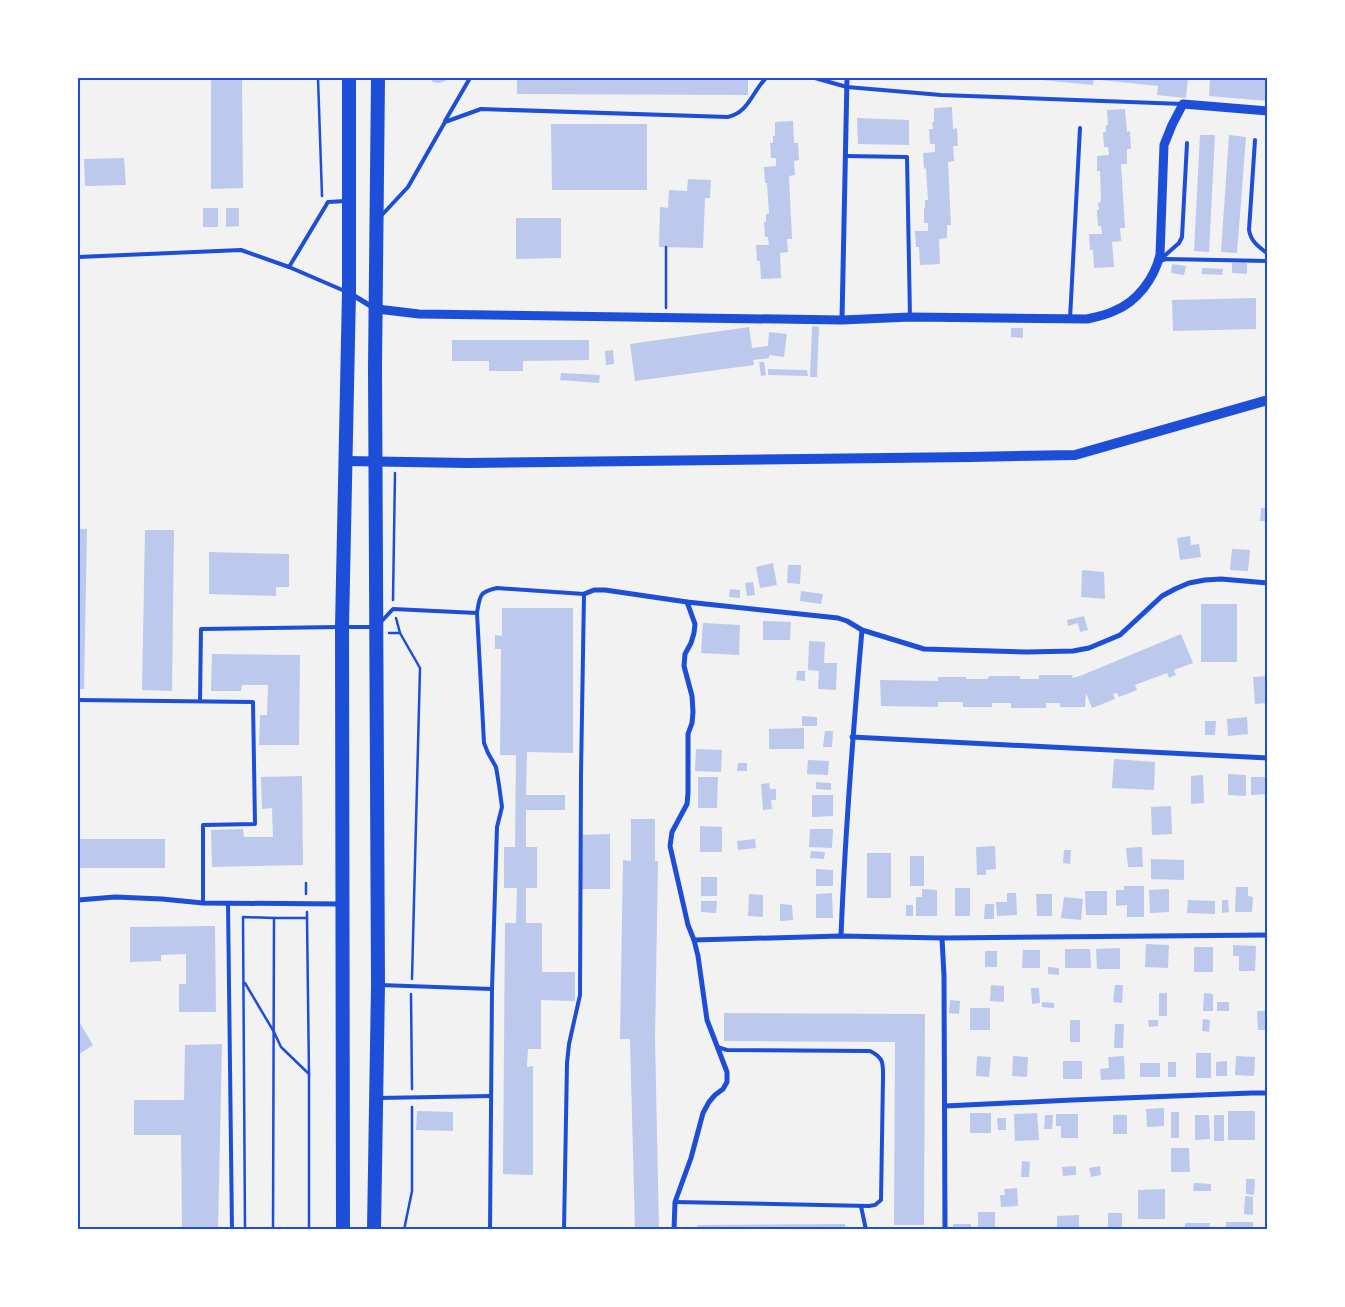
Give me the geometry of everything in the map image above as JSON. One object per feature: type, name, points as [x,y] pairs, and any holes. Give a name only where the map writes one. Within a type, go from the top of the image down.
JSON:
[{"type":"highway","points":[[343,1230],[342,627],[349,292],[349,78]]},
{"type":"highway","points":[[374,1230],[378,985],[375,367],[378,78]]},
{"type":"main road","points":[[346,461],[459,463],[1075,455],[1268,400]]},
{"type":"street","points":[[842,320],[846,78]]},
{"type":"street","points":[[349,292],[377,309],[419,314],[842,320],[910,317],[1087,319],[1101,316],[1127,304],[1142,290],[1151,278],[1160,255],[1164,146],[1183,104],[1268,111]]},
{"type":"street","points":[[584,594],[594,590],[605,590],[687,602],[838,618],[847,620],[862,630],[924,649],[1026,652],[1073,651],[1089,648],[1120,634],[1162,596],[1189,583],[1221,579],[1268,583]]},
{"type":"street","points":[[674,1230],[675,1202],[691,1158],[704,1113],[709,1102],[723,1089],[727,1082],[727,1072],[707,1020],[698,956],[688,925],[670,846],[672,832],[687,804],[688,734],[694,712],[684,666],[685,654],[694,634],[695,624],[687,602]]},
{"type":"street","points":[[841,936],[852,737],[862,630]]},
{"type":"street","points":[[852,737],[1268,758]]},
{"type":"street","points":[[78,900],[115,897],[204,903],[342,904]]},
{"type":"street","points":[[694,940],[841,936],[942,938],[1268,935]]},
{"type":"street","points":[[942,938],[944,976],[945,1230]]},
{"type":"street","points":[[945,1106],[1252,1093],[1268,1094]]},
{"type":"lane","points":[[377,222],[408,187],[470,78]]},
{"type":"lane","points":[[445,122],[481,109],[728,118],[743,110],[766,78]]},
{"type":"lane","points":[[815,78],[847,87],[941,95],[1183,104]]},
{"type":"lane","points":[[1070,319],[1080,128]]},
{"type":"lane","points":[[1255,140],[1249,230],[1255,244],[1268,254]]},
{"type":"lane","points":[[1158,262],[1179,243],[1182,237],[1187,143]]},
{"type":"lane","points":[[846,156],[907,157],[910,317]]},
{"type":"lane","points":[[289,267],[328,202],[349,201]]},
{"type":"lane","points":[[78,257],[241,250],[289,267],[349,292]]},
{"type":"lane","points":[[1158,262],[1166,259],[1268,261]]},
{"type":"lane","points":[[490,1230],[492,989],[497,827],[502,807],[496,767],[484,743],[477,613],[480,598],[484,592],[497,588],[584,594],[580,996],[569,1044],[567,1063],[564,1230]]},
{"type":"lane","points":[[200,701],[201,629],[377,626],[393,609],[477,613]]},
{"type":"lane","points":[[78,700],[253,702],[255,824],[203,825],[204,903]]},
{"type":"lane","points":[[228,903],[232,1230]]},
{"type":"lane","points":[[378,985],[492,989]]},
{"type":"lane","points":[[675,1202],[861,1206],[875,1205],[880,1200],[883,1077],[882,1063],[878,1055],[870,1051],[727,1050],[717,1047]]},
{"type":"lane","points":[[376,1098],[491,1096]]},
{"type":"lane","points":[[861,1206],[866,1230]]},
{"type":"path","points":[[318,78],[323,210]]},
{"type":"path","points":[[666,247],[666,317]]},
{"type":"path","points":[[396,462],[393,609],[400,633],[420,668],[411,987],[412,1191],[404,1230]]},
{"type":"path","points":[[306,882],[310,1075],[309,1230]]},
{"type":"path","points":[[245,1230],[243,917],[308,918]]},
{"type":"path","points":[[273,1230],[274,918]]},
{"type":"path","points":[[244,982],[274,1032],[281,1048],[310,1075]]},
{"type":"building","points":[[211,78],[242,78],[243,188],[211,189]]},
{"type":"building","points":[[429,78],[448,78],[439,83],[433,82]]},
{"type":"building","points":[[517,78],[748,78],[748,95],[517,94]]},
{"type":"building","points":[[1031,78],[1094,78],[1093,85]]},
{"type":"building","points":[[1100,78],[1188,78],[1186,98],[1157,95],[1158,86],[1100,80]]},
{"type":"building","points":[[1210,78],[1268,78],[1268,101],[1209,96]]},
{"type":"building","points":[[952,107],[953,129],[957,128],[958,146],[953,146],[954,161],[948,162],[951,225],[947,225],[947,238],[939,239],[940,264],[920,265],[919,247],[916,247],[915,231],[928,231],[928,223],[924,223],[925,200],[928,200],[923,153],[935,152],[935,144],[930,144],[929,129],[933,129],[934,108]]},
{"type":"building","points":[[1125,109],[1127,132],[1130,131],[1131,149],[1127,149],[1127,164],[1121,164],[1125,228],[1120,228],[1121,241],[1112,242],[1114,267],[1094,268],[1093,250],[1090,250],[1089,234],[1102,234],[1101,226],[1098,226],[1097,210],[1099,210],[1098,203],[1101,202],[1100,171],[1097,171],[1097,156],[1109,155],[1108,147],[1104,147],[1103,132],[1106,132],[1106,125],[1108,125],[1107,110]]},
{"type":"building","points":[[857,118],[909,120],[909,145],[858,144]]},
{"type":"building","points":[[793,121],[794,143],[798,143],[799,160],[794,161],[795,175],[789,176],[792,239],[787,239],[788,252],[780,253],[781,278],[761,279],[760,261],[757,261],[756,245],[769,245],[768,237],[765,237],[764,222],[766,222],[766,214],[769,214],[764,167],[776,166],[776,158],[771,158],[770,143],[773,143],[773,136],[775,136],[775,122]]},
{"type":"building","points":[[551,124],[647,124],[647,190],[552,190]]},
{"type":"building","points":[[1200,135],[1215,135],[1209,252],[1194,251]]},
{"type":"building","points":[[1229,135],[1246,137],[1237,253],[1221,252]]},
{"type":"building","points":[[124,158],[126,185],[85,186],[84,159]]},
{"type":"building","points":[[688,179],[711,180],[710,198],[705,198],[703,248],[659,247],[660,207],[668,208],[669,190],[687,191]]},
{"type":"building","points":[[203,208],[218,208],[218,227],[203,227]]},
{"type":"building","points":[[226,208],[239,208],[239,226],[226,227]]},
{"type":"building","points":[[516,218],[561,218],[561,258],[516,259]]},
{"type":"building","points":[[1232,263],[1247,263],[1247,274],[1232,273]]},
{"type":"building","points":[[1172,264],[1186,266],[1184,275],[1171,273]]},
{"type":"building","points":[[1202,268],[1223,269],[1222,275],[1202,274]]},
{"type":"building","points":[[1256,298],[1256,329],[1173,331],[1172,300]]},
{"type":"building","points":[[812,326],[819,327],[817,377],[810,377]]},
{"type":"building","points":[[749,327],[752,348],[768,346],[769,332],[787,334],[784,357],[769,355],[769,358],[753,360],[754,365],[635,381],[630,344]]},
{"type":"building","points":[[1011,328],[1023,328],[1023,338],[1011,337]]},
{"type":"building","points":[[452,340],[589,340],[589,360],[523,361],[523,371],[489,371],[489,361],[452,361]]},
{"type":"building","points":[[613,350],[614,364],[606,365],[605,351]]},
{"type":"building","points":[[759,362],[764,362],[766,375],[761,376]]},
{"type":"building","points":[[768,369],[807,370],[808,376],[768,375]]},
{"type":"building","points":[[561,373],[600,375],[599,383],[560,380]]},
{"type":"building","points":[[1261,508],[1268,508],[1268,521],[1260,521]]},
{"type":"building","points":[[78,529],[87,529],[84,689],[78,689]]},
{"type":"building","points":[[145,530],[174,530],[172,691],[142,690]]},
{"type":"building","points":[[1190,536],[1191,545],[1199,544],[1201,557],[1180,560],[1177,538]]},
{"type":"building","points":[[1232,549],[1250,550],[1248,571],[1230,570]]},
{"type":"building","points":[[209,552],[289,554],[289,587],[276,587],[276,596],[209,594]]},
{"type":"building","points":[[773,563],[777,585],[760,588],[756,567]]},
{"type":"building","points":[[788,565],[801,565],[800,584],[787,583]]},
{"type":"building","points":[[1082,570],[1104,572],[1105,599],[1081,597]]},
{"type":"building","points":[[753,582],[755,595],[747,596],[745,583]]},
{"type":"building","points":[[730,589],[740,590],[740,598],[729,597]]},
{"type":"building","points":[[801,591],[823,594],[821,604],[800,601]]},
{"type":"building","points":[[1201,604],[1237,604],[1237,662],[1201,662]]},
{"type":"building","points":[[502,608],[573,608],[573,753],[527,752],[526,795],[565,795],[565,810],[526,810],[526,847],[537,847],[537,888],[526,888],[526,923],[542,923],[542,972],[575,972],[575,1001],[541,1000],[541,1049],[528,1049],[527,1067],[533,1066],[533,1175],[503,1174],[505,923],[516,923],[517,888],[504,888],[504,847],[515,847],[516,755],[500,755],[501,649],[495,649],[495,635],[502,636]]},
{"type":"building","points":[[1084,616],[1088,630],[1080,632],[1078,623],[1068,626],[1067,620]]},
{"type":"building","points":[[763,621],[791,622],[790,640],[763,640]]},
{"type":"building","points":[[703,623],[740,625],[739,655],[701,653]]},
{"type":"building","points":[[1181,634],[1193,663],[1174,670],[1176,675],[1169,678],[1167,673],[1135,685],[1137,690],[1119,697],[1117,693],[1113,694],[1115,699],[1092,708],[1086,693],[1085,707],[1060,707],[1060,703],[1046,703],[1046,708],[1011,708],[1011,703],[992,703],[992,707],[963,707],[963,702],[938,702],[938,707],[881,706],[880,680],[938,681],[938,677],[988,679],[989,676],[1020,676],[1020,679],[1039,679],[1039,675],[1073,675],[1072,678]]},
{"type":"building","points":[[809,641],[825,642],[824,663],[837,663],[836,690],[818,689],[819,671],[808,670]]},
{"type":"building","points":[[212,654],[300,655],[299,745],[259,745],[260,715],[267,715],[268,685],[242,685],[241,691],[211,691]]},
{"type":"building","points":[[797,671],[805,671],[805,681],[796,680]]},
{"type":"building","points":[[1268,676],[1268,703],[1255,704],[1253,677]]},
{"type":"building","points":[[802,716],[817,717],[817,726],[802,726]]},
{"type":"building","points":[[1247,717],[1248,734],[1228,736],[1227,719]]},
{"type":"building","points":[[1205,721],[1216,721],[1215,735],[1205,735]]},
{"type":"building","points":[[804,728],[804,749],[769,749],[769,729]]},
{"type":"building","points":[[825,731],[833,731],[832,747],[823,747]]},
{"type":"building","points":[[696,749],[722,750],[721,772],[695,771]]},
{"type":"building","points":[[1114,759],[1155,762],[1154,790],[1112,788]]},
{"type":"building","points":[[808,760],[829,761],[828,775],[807,774]]},
{"type":"building","points":[[738,763],[747,763],[747,771],[737,771]]},
{"type":"building","points":[[1228,774],[1246,775],[1246,796],[1228,795]]},
{"type":"building","points":[[1203,775],[1204,803],[1191,804],[1191,776]]},
{"type":"building","points":[[302,776],[303,865],[212,867],[211,830],[243,829],[244,837],[273,837],[272,808],[262,809],[261,777]]},
{"type":"building","points":[[698,777],[718,777],[717,808],[698,808]]},
{"type":"building","points":[[1251,777],[1268,777],[1268,794],[1251,795]]},
{"type":"building","points":[[816,782],[831,783],[831,790],[816,789]]},
{"type":"building","points":[[769,783],[770,789],[776,789],[776,800],[771,800],[772,809],[763,810],[761,784]]},
{"type":"building","points":[[812,795],[833,795],[833,816],[812,817]]},
{"type":"building","points":[[1171,806],[1172,834],[1152,835],[1151,807]]},
{"type":"building","points":[[631,819],[655,819],[655,861],[658,861],[655,1040],[659,1230],[635,1230],[630,1039],[620,1039],[623,860],[631,861]]},
{"type":"building","points":[[700,826],[722,827],[722,852],[700,852]]},
{"type":"building","points":[[810,829],[833,829],[832,848],[809,847]]},
{"type":"building","points":[[610,834],[610,889],[581,889],[581,835]]},
{"type":"building","points":[[78,839],[165,839],[165,868],[78,868]]},
{"type":"building","points":[[755,839],[756,848],[738,850],[737,841]]},
{"type":"building","points":[[995,846],[996,869],[986,870],[986,875],[977,875],[976,847]]},
{"type":"building","points":[[1142,847],[1143,867],[1128,867],[1126,848]]},
{"type":"building","points":[[1064,850],[1071,850],[1070,864],[1063,863]]},
{"type":"building","points":[[811,851],[825,852],[824,859],[810,858]]},
{"type":"building","points":[[867,853],[891,853],[891,898],[867,898]]},
{"type":"building","points":[[910,856],[924,856],[924,886],[910,886]]},
{"type":"building","points":[[1151,859],[1184,860],[1184,880],[1151,879]]},
{"type":"building","points":[[816,869],[833,870],[833,886],[816,886]]},
{"type":"building","points":[[701,877],[717,877],[717,896],[701,896]]},
{"type":"building","points":[[1124,886],[1144,886],[1144,917],[1127,917],[1127,905],[1116,906],[1116,890],[1124,890]]},
{"type":"building","points":[[1236,887],[1248,887],[1248,896],[1253,897],[1252,912],[1235,912]]},
{"type":"building","points":[[955,888],[970,888],[970,916],[955,916]]},
{"type":"building","points":[[922,889],[937,890],[937,916],[916,916],[916,897],[922,897]]},
{"type":"building","points":[[1169,889],[1169,912],[1150,913],[1149,890]]},
{"type":"building","points":[[1085,891],[1107,891],[1107,915],[1086,915]]},
{"type":"building","points":[[832,893],[833,918],[816,918],[816,894]]},
{"type":"building","points":[[1007,893],[1016,893],[1017,915],[997,916],[996,902],[1007,902]]},
{"type":"building","points":[[749,894],[763,895],[763,917],[748,916]]},
{"type":"building","points":[[1036,894],[1052,894],[1052,916],[1037,916]]},
{"type":"building","points":[[1064,897],[1083,899],[1081,920],[1061,918]]},
{"type":"building","points":[[1188,900],[1215,901],[1215,914],[1187,913]]},
{"type":"building","points":[[1222,900],[1228,900],[1229,912],[1222,913]]},
{"type":"building","points":[[701,901],[717,901],[716,913],[701,912]]},
{"type":"building","points":[[780,904],[792,905],[793,920],[780,921]]},
{"type":"building","points":[[985,904],[994,904],[994,919],[984,919]]},
{"type":"building","points":[[906,905],[913,905],[913,916],[906,916]]},
{"type":"building","points":[[215,926],[216,1012],[179,1012],[179,984],[186,984],[186,954],[161,955],[161,961],[130,962],[130,927]]},
{"type":"building","points":[[1146,944],[1169,945],[1168,968],[1145,967]]},
{"type":"building","points":[[1233,945],[1256,946],[1255,971],[1239,971],[1239,956],[1233,956]]},
{"type":"building","points":[[1194,947],[1213,947],[1213,972],[1194,972]]},
{"type":"building","points":[[1120,948],[1120,969],[1097,969],[1096,949]]},
{"type":"building","points":[[1065,949],[1090,949],[1091,968],[1065,968]]},
{"type":"building","points":[[1023,950],[1040,950],[1040,968],[1022,968]]},
{"type":"building","points":[[985,951],[997,951],[997,967],[985,967]]},
{"type":"building","points":[[1048,967],[1059,968],[1059,975],[1048,974]]},
{"type":"building","points":[[991,985],[1004,986],[1004,1002],[990,1001]]},
{"type":"building","points":[[1115,985],[1123,985],[1122,1003],[1113,1002]]},
{"type":"building","points":[[1031,988],[1039,988],[1040,1003],[1032,1004]]},
{"type":"building","points":[[1159,993],[1167,993],[1167,1016],[1159,1016]]},
{"type":"building","points":[[1204,993],[1213,994],[1213,1011],[1203,1011]]},
{"type":"building","points":[[950,1000],[960,1001],[959,1014],[949,1013]]},
{"type":"building","points":[[1042,1002],[1054,1003],[1054,1008],[1042,1007]]},
{"type":"building","points":[[1217,1002],[1229,1002],[1229,1011],[1217,1011]]},
{"type":"building","points":[[970,1008],[990,1008],[990,1030],[970,1030]]},
{"type":"building","points":[[1257,1011],[1268,1011],[1268,1020],[1265,1020],[1265,1030],[1258,1030]]},
{"type":"building","points":[[724,1013],[925,1014],[924,1225],[894,1225],[895,1042],[724,1041]]},
{"type":"building","points":[[1203,1019],[1210,1020],[1209,1032],[1202,1031]]},
{"type":"building","points":[[78,1020],[93,1045],[78,1055]]},
{"type":"building","points":[[1070,1020],[1080,1020],[1080,1042],[1070,1042]]},
{"type":"building","points":[[1148,1020],[1158,1020],[1158,1026],[1149,1027]]},
{"type":"building","points":[[1115,1024],[1124,1024],[1123,1048],[1114,1048]]},
{"type":"building","points":[[222,1044],[218,1230],[182,1230],[181,1135],[134,1135],[134,1100],[184,1100],[185,1045]]},
{"type":"building","points":[[1196,1053],[1211,1053],[1211,1078],[1196,1078]]},
{"type":"building","points":[[977,1056],[991,1057],[989,1077],[976,1076]]},
{"type":"building","points":[[1013,1056],[1028,1057],[1027,1077],[1012,1076]]},
{"type":"building","points":[[1124,1056],[1125,1079],[1101,1080],[1100,1069],[1109,1068],[1108,1057]]},
{"type":"building","points":[[1236,1056],[1255,1057],[1254,1076],[1235,1075]]},
{"type":"building","points":[[1063,1061],[1082,1061],[1082,1079],[1063,1079]]},
{"type":"building","points":[[1227,1061],[1227,1076],[1216,1076],[1216,1062]]},
{"type":"building","points":[[1168,1062],[1176,1062],[1176,1077],[1168,1077]]},
{"type":"building","points":[[1140,1063],[1160,1063],[1160,1077],[1140,1077]]},
{"type":"building","points":[[1164,1108],[1164,1126],[1147,1127],[1146,1109]]},
{"type":"building","points":[[417,1111],[453,1112],[453,1131],[416,1130]]},
{"type":"building","points":[[1228,1111],[1255,1111],[1255,1140],[1228,1140]]},
{"type":"building","points":[[1171,1112],[1179,1112],[1179,1138],[1171,1138]]},
{"type":"building","points":[[970,1113],[991,1113],[991,1133],[970,1133]]},
{"type":"building","points":[[1037,1113],[1039,1140],[1015,1141],[1014,1114]]},
{"type":"building","points":[[1056,1114],[1078,1114],[1078,1138],[1061,1138],[1061,1126],[1056,1126]]},
{"type":"building","points":[[1045,1115],[1053,1115],[1052,1129],[1044,1129]]},
{"type":"building","points":[[1113,1115],[1127,1115],[1127,1134],[1113,1134]]},
{"type":"building","points":[[1195,1115],[1209,1115],[1210,1139],[1195,1140]]},
{"type":"building","points":[[1214,1115],[1224,1115],[1224,1141],[1214,1141]]},
{"type":"building","points":[[997,1118],[1006,1118],[1006,1130],[998,1130]]},
{"type":"building","points":[[1171,1148],[1189,1148],[1190,1172],[1171,1172]]},
{"type":"building","points":[[1022,1161],[1030,1162],[1029,1177],[1021,1177]]},
{"type":"building","points":[[1076,1166],[1076,1175],[1063,1176],[1062,1167]]},
{"type":"building","points":[[1100,1166],[1101,1175],[1091,1177],[1089,1168]]},
{"type":"building","points":[[1246,1179],[1255,1179],[1254,1195],[1246,1194]]},
{"type":"building","points":[[1194,1183],[1211,1184],[1211,1191],[1193,1191]]},
{"type":"building","points":[[1017,1188],[1018,1206],[1001,1207],[1000,1195],[1005,1195],[1004,1189]]},
{"type":"building","points":[[1165,1189],[1165,1219],[1138,1219],[1138,1190]]},
{"type":"building","points":[[1245,1196],[1253,1197],[1253,1215],[1244,1214]]},
{"type":"building","points":[[978,1212],[995,1212],[995,1230],[978,1230]]},
{"type":"building","points":[[1108,1213],[1122,1213],[1122,1230],[1108,1230]]},
{"type":"building","points":[[1079,1215],[1079,1230],[1057,1230],[1057,1216]]},
{"type":"building","points":[[1226,1222],[1253,1222],[1253,1230],[1226,1230]]},
{"type":"building","points":[[1185,1223],[1210,1223],[1209,1230],[1185,1230]]},
{"type":"building","points":[[845,1224],[846,1230],[697,1230],[697,1225]]},
{"type":"building","points":[[953,1224],[971,1224],[971,1230],[953,1230]]}]
